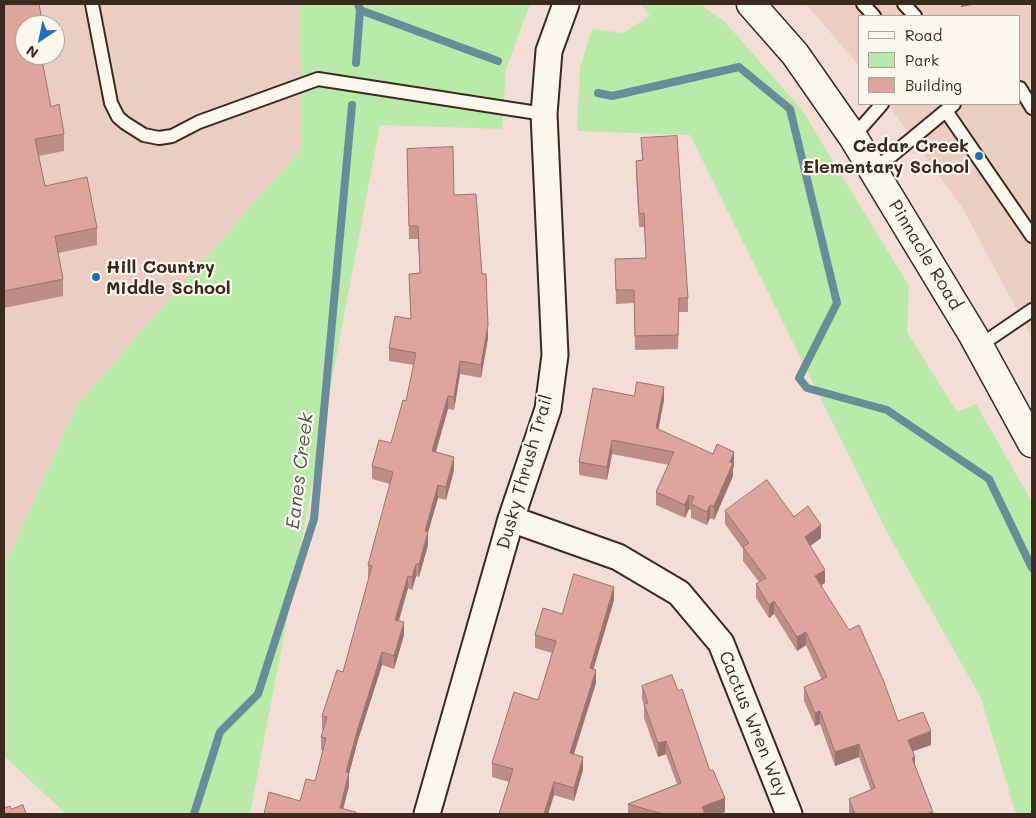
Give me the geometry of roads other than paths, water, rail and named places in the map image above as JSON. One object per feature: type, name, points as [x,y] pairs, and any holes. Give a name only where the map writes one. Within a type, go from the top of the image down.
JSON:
[{"type":"street","name":"Dusky Thrush Trail","points":[[427,814],[512,519],[548,409],[555,355],[544,114],[549,51],[566,4]]},
{"type":"street","name":"Pinnacle Road","points":[[751,4],[795,54],[853,137],[980,346],[1032,443]]},
{"type":"street","name":"Cactus Wren Way","points":[[512,519],[618,557],[679,593],[721,643],[789,814]]},
{"type":"lane","points":[[92,4],[111,103],[118,117],[144,135],[158,138],[172,136],[198,122],[318,78],[544,114]]},
{"type":"lane","points":[[863,4],[873,15]]},
{"type":"lane","points":[[904,4],[914,15]]},
{"type":"lane","points":[[1021,90],[1032,108]]},
{"type":"lane","points":[[853,137],[881,105]]},
{"type":"lane","points":[[874,170],[949,108],[1032,236]]},
{"type":"lane","points":[[980,346],[1032,310]]},
{"type":"waterway","name":"Eanes Creek","points":[[356,63],[360,10],[358,4]]},
{"type":"waterway","points":[[360,10],[498,61]]},
{"type":"waterway","points":[[598,93],[612,96],[739,67],[790,109],[837,303],[799,378],[807,388],[887,410],[989,479],[1032,568]]},
{"type":"waterway","name":"Eanes Creek","points":[[194,814],[220,732],[258,694],[314,519],[352,105]]},
{"type":"place","name":"Cedar Creek Elementary School","points":[[979,156]]},
{"type":"place","name":"Hill Country Middle School","points":[[96,277]]}]
